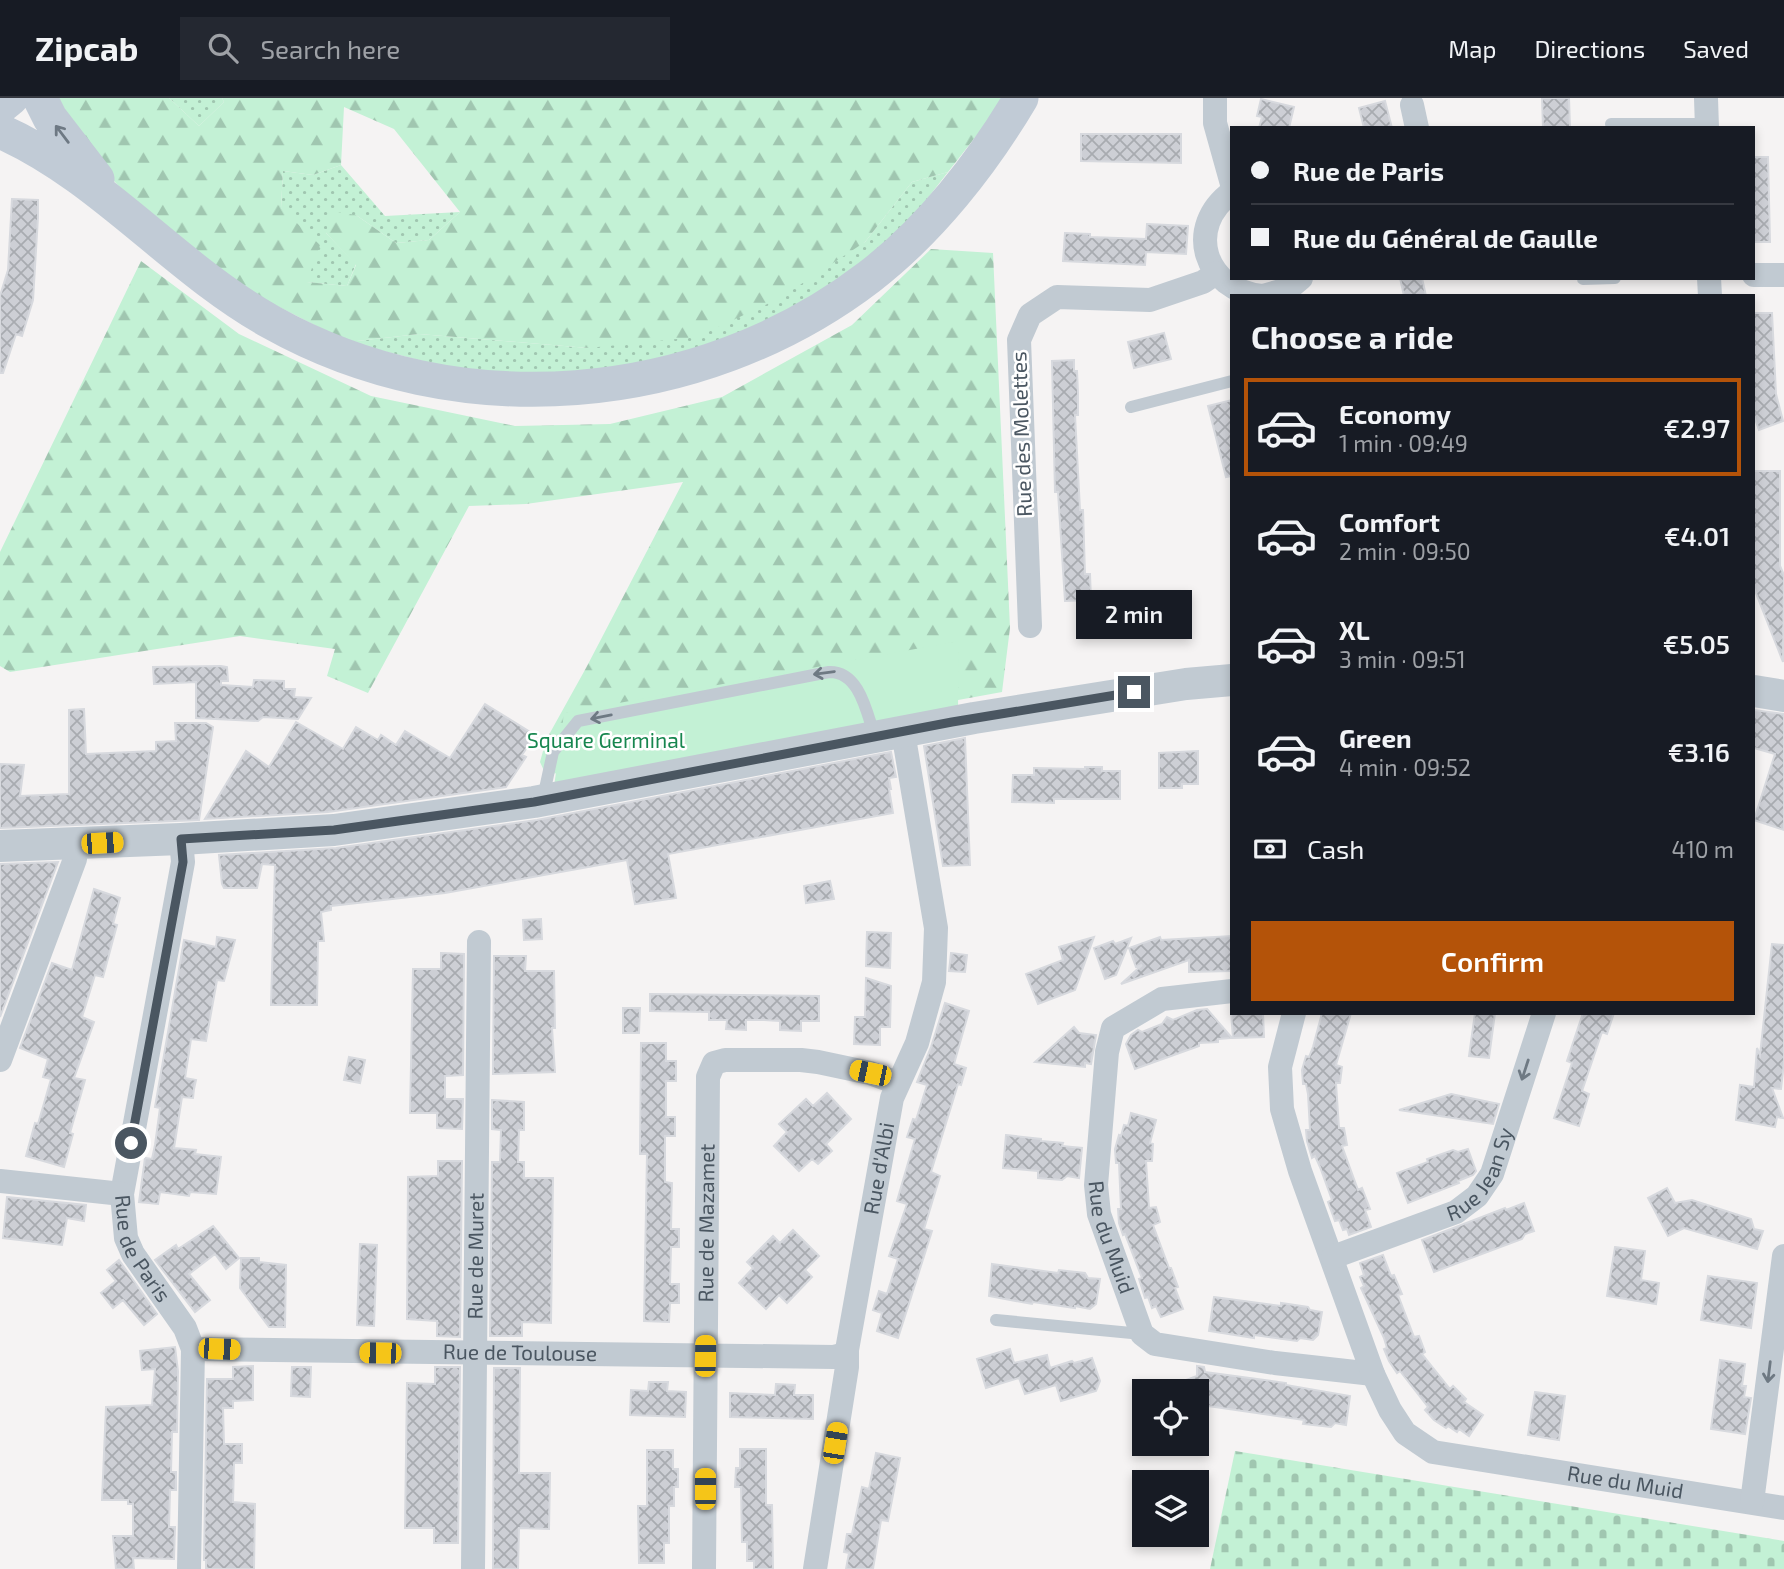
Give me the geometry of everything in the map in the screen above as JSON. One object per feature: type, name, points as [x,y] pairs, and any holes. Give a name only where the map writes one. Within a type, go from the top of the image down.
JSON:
[{"type":"main road","points":[[0,107],[11,98]]},
{"type":"main road","points":[[40,98],[50,118],[119,206]]},
{"type":"main road","points":[[0,131],[26,142],[119,206],[190,268],[272,323],[323,347],[374,365],[425,378],[530,391],[584,388],[631,381],[717,360],[793,326],[830,305],[871,276],[911,240],[948,200],[1013,112]]},
{"type":"street","points":[[1215,98],[1215,123],[1230,177]]},
{"type":"street","points":[[1706,98],[1707,126]]},
{"type":"street","points":[[1230,193],[1222,199],[1208,222],[1206,248],[1216,273],[1236,290],[1253,294]]},
{"type":"street","name":"Rue des Molettes","points":[[1030,626],[1019,340],[1030,315],[1057,297],[1150,300],[1203,282],[1216,273]]},
{"type":"street","points":[[1755,275],[1784,275]]},
{"type":"street","points":[[1270,294],[1294,288]]},
{"type":"street","points":[[0,846],[334,830],[543,800],[889,735],[1186,684],[1230,680]]},
{"type":"street","points":[[1755,691],[1784,696]]},
{"type":"street","name":"Rue d'Albi","points":[[815,1569],[847,1367],[846,1354],[892,1098],[917,1043],[934,982],[936,928],[889,735]]},
{"type":"street","name":"Rue de Paris","points":[[181,839],[183,862],[122,1194],[125,1238],[133,1254],[185,1328],[192,1349],[189,1569]]},
{"type":"street","points":[[0,1060],[75,859],[76,844]]},
{"type":"street","name":"Rue de Muret","points":[[473,1569],[479,942]]},
{"type":"street","name":"Rue du Muid","points":[[1142,1334],[1098,1214],[1096,1185],[1107,1052],[1113,1028],[1162,999],[1230,991]]},
{"type":"street","name":"Rue du Muid","points":[[1293,1015],[1280,1067],[1282,1110],[1300,1171],[1373,1374],[1390,1410],[1405,1433],[1433,1452],[1784,1508]]},
{"type":"street","name":"Rue Jean Sy","points":[[1333,1257],[1456,1212],[1477,1196],[1492,1174],[1543,1015]]},
{"type":"street","name":"Rue de Mazamet","points":[[704,1569],[708,1077],[714,1063],[725,1059],[801,1060],[870,1073],[897,1083]]},
{"type":"street","points":[[0,1181],[122,1194]]},
{"type":"street","points":[[1752,1502],[1784,1256]]},
{"type":"street","points":[[1142,1334],[1155,1344],[1275,1363],[1373,1374]]},
{"type":"street","name":"Rue de Toulouse","points":[[192,1349],[834,1357],[846,1354]]},
{"type":"lane","points":[[1611,124],[1707,126]]},
{"type":"lane","points":[[1131,407],[1230,382]]},
{"type":"lane","points":[[543,800],[553,752],[578,721],[829,672],[837,672],[851,679],[889,735]]},
{"type":"lane","points":[[996,1320],[1142,1334]]},
{"type":"green space","points":[[49,98],[169,98],[199,126],[224,102],[222,98],[1002,98],[991,117],[948,172],[912,182],[865,242],[780,298],[697,337],[588,348],[419,334],[348,342],[240,287],[133,201],[94,160]],"holes":[[[344,107],[394,129],[460,212],[429,240],[396,243],[356,215],[331,211],[326,233],[356,265],[347,286],[307,282],[320,245],[281,208],[283,171],[313,175],[341,165]]]},
{"type":"green space","points":[[169,98],[222,98],[224,102],[199,126]]},
{"type":"green space","points":[[341,165],[385,216],[460,212],[429,240],[396,243],[356,215],[326,233],[356,264],[347,286],[306,282],[281,208],[283,171],[313,175]]},
{"type":"green space","points":[[948,172],[902,231],[789,316],[625,372],[482,376],[348,342],[419,334],[588,348],[865,242],[912,182]]},
{"type":"green space","points":[[931,249],[993,253],[1010,628],[1002,692],[546,775],[540,762],[546,740],[683,482],[526,504],[469,506],[368,693],[327,676],[335,649],[240,636],[10,672],[0,666],[0,552],[141,261],[239,334],[371,396],[515,426],[610,424],[722,397],[852,325]]},
{"type":"green space","name":"Square Germinal","points":[[959,641],[958,707],[554,787],[564,713]]},
{"type":"green space","points":[[1235,1451],[1784,1541],[1784,1569],[1210,1569]]},
{"type":"building","points":[[1542,98],[1569,98],[1570,126],[1543,126]]},
{"type":"building","points":[[1261,99],[1294,107],[1289,126],[1260,126],[1262,117],[1257,116]]},
{"type":"building","points":[[1385,101],[1391,126],[1364,126],[1359,108]]},
{"type":"building","points":[[1081,134],[1181,134],[1181,163],[1081,161]]},
{"type":"building","points":[[1755,157],[1768,157],[1770,242],[1755,242]]},
{"type":"building","points":[[12,199],[38,200],[33,300],[22,336],[16,334],[3,373],[0,373],[0,296],[8,270]]},
{"type":"building","points":[[1147,224],[1188,226],[1186,254],[1146,252],[1145,265],[1063,261],[1065,233],[1090,234],[1090,237],[1146,239]]},
{"type":"building","points":[[1400,280],[1422,280],[1426,294],[1404,294]]},
{"type":"building","points":[[1755,313],[1772,313],[1776,394],[1783,421],[1759,430],[1755,419]]},
{"type":"building","points":[[1164,333],[1171,359],[1134,368],[1128,342]]},
{"type":"building","points":[[1074,360],[1078,393],[1078,415],[1075,415],[1080,510],[1083,510],[1085,574],[1090,574],[1091,600],[1065,601],[1058,492],[1055,492],[1052,361]]},
{"type":"building","points":[[1230,400],[1230,476],[1226,477],[1208,406]]},
{"type":"building","points":[[1755,471],[1780,471],[1780,566],[1784,575],[1783,662],[1755,591]]},
{"type":"building","points":[[153,667],[227,667],[228,681],[221,681],[221,685],[253,687],[254,680],[284,681],[284,689],[295,689],[294,697],[311,698],[298,719],[263,717],[258,721],[196,718],[196,682],[154,684]]},
{"type":"building","points":[[485,704],[535,735],[522,755],[526,757],[506,787],[328,812],[205,819],[246,751],[269,767],[296,722],[343,749],[356,727],[378,740],[381,735],[396,745],[405,731],[450,758]]},
{"type":"building","points":[[84,709],[86,754],[156,751],[156,742],[176,741],[175,723],[206,723],[213,727],[199,820],[0,828],[0,764],[24,765],[20,796],[69,794],[69,710]]},
{"type":"building","points":[[1755,710],[1784,714],[1784,830],[1755,820],[1775,754],[1755,748]]},
{"type":"building","points":[[965,738],[970,865],[943,866],[924,746]]},
{"type":"building","points":[[1198,751],[1198,784],[1182,784],[1182,788],[1159,788],[1159,753]]},
{"type":"building","points":[[891,752],[896,777],[889,778],[893,813],[668,854],[676,898],[635,904],[627,860],[445,893],[331,906],[331,910],[321,912],[324,941],[318,941],[317,1005],[271,1005],[275,865],[262,864],[257,888],[224,888],[222,884],[219,855],[336,848],[537,820]]},
{"type":"building","points":[[1085,767],[1120,771],[1120,799],[1054,799],[1054,803],[1012,802],[1013,775],[1034,775],[1034,768]]},
{"type":"building","points":[[58,862],[0,1017],[0,864]]},
{"type":"building","points":[[830,881],[834,899],[806,903],[804,886]]},
{"type":"building","points":[[94,889],[120,898],[113,924],[117,925],[103,977],[95,975],[82,1017],[94,1022],[74,1078],[85,1080],[70,1133],[73,1134],[64,1167],[26,1156],[51,1079],[43,1077],[48,1059],[20,1048],[52,963],[72,970]]},
{"type":"building","points":[[541,919],[542,939],[524,940],[523,920]]},
{"type":"building","points":[[867,932],[891,933],[890,968],[866,966]]},
{"type":"building","points":[[1230,936],[1230,971],[1189,972],[1189,960],[1121,984],[1142,965],[1136,967],[1129,948],[1160,937],[1161,940]]},
{"type":"building","points":[[217,937],[235,940],[224,981],[217,980],[206,1041],[191,1039],[185,1078],[196,1080],[193,1098],[182,1097],[174,1148],[196,1150],[195,1154],[221,1157],[216,1194],[190,1192],[189,1196],[160,1192],[158,1204],[139,1202],[145,1158],[152,1159],[155,1145],[160,1108],[155,1107],[184,940],[216,947]]},
{"type":"building","points":[[1094,937],[1075,990],[1038,1004],[1026,974],[1063,960],[1059,947]]},
{"type":"building","points":[[1131,938],[1116,975],[1105,979],[1094,948]]},
{"type":"building","points":[[1772,944],[1784,945],[1784,1062],[1781,1089],[1772,1088],[1783,1118],[1777,1117],[1775,1127],[1736,1120],[1740,1085],[1754,1087]]},
{"type":"building","points":[[441,953],[464,954],[463,1075],[445,1076],[445,1099],[463,1099],[462,1129],[437,1128],[437,1113],[410,1113],[413,969],[441,969]]},
{"type":"building","points":[[951,953],[967,955],[965,972],[949,971]]},
{"type":"building","points":[[494,956],[526,956],[525,971],[554,971],[555,1028],[552,1028],[555,1072],[493,1074]]},
{"type":"building","points":[[866,978],[891,986],[890,1027],[880,1027],[880,1045],[854,1044],[855,1017],[865,1017]]},
{"type":"building","points":[[650,994],[819,996],[819,1021],[801,1021],[801,1031],[780,1030],[780,1021],[764,1020],[746,1020],[746,1030],[726,1029],[727,1020],[709,1020],[709,1012],[650,1011]]},
{"type":"building","points":[[945,1003],[969,1011],[954,1064],[966,1068],[961,1085],[958,1084],[931,1172],[940,1176],[924,1229],[932,1231],[898,1338],[877,1331],[882,1313],[873,1310],[879,1291],[887,1294],[898,1259],[889,1256],[907,1204],[897,1201],[915,1139],[907,1137],[913,1119],[916,1120],[927,1085],[917,1082]]},
{"type":"building","points":[[623,1008],[640,1008],[639,1033],[623,1033]]},
{"type":"building","points":[[1207,1009],[1232,1038],[1199,1043],[1199,1046],[1135,1069],[1126,1044],[1131,1035],[1138,1030],[1142,1032],[1162,1024],[1167,1017],[1173,1020],[1197,1010]]},
{"type":"building","points":[[1231,1015],[1263,1015],[1264,1037],[1233,1038]]},
{"type":"building","points":[[1321,1015],[1350,1015],[1336,1065],[1342,1067],[1340,1083],[1336,1083],[1339,1128],[1344,1128],[1347,1145],[1342,1146],[1358,1190],[1362,1188],[1370,1209],[1365,1210],[1371,1227],[1349,1235],[1347,1229],[1343,1230],[1339,1220],[1335,1221],[1328,1202],[1332,1200],[1307,1141],[1306,1130],[1310,1130],[1308,1094],[1306,1084],[1303,1084],[1302,1070],[1306,1056],[1309,1057]]},
{"type":"building","points":[[1475,1015],[1495,1015],[1489,1058],[1469,1056]]},
{"type":"building","points":[[1582,1015],[1613,1015],[1607,1034],[1602,1032],[1582,1091],[1589,1094],[1579,1126],[1554,1118],[1572,1063],[1567,1061]]},
{"type":"building","points":[[1074,1027],[1079,1033],[1096,1035],[1091,1064],[1085,1063],[1085,1067],[1035,1062]]},
{"type":"building","points":[[641,1043],[666,1043],[666,1061],[676,1061],[676,1081],[666,1081],[666,1117],[675,1117],[675,1136],[665,1136],[665,1182],[672,1183],[671,1229],[679,1229],[679,1247],[671,1247],[670,1284],[679,1284],[679,1303],[670,1303],[669,1322],[644,1321],[647,1154],[640,1154]]},
{"type":"building","points":[[349,1057],[365,1060],[360,1083],[344,1080]]},
{"type":"building","points":[[827,1093],[851,1119],[826,1144],[832,1151],[818,1164],[812,1159],[799,1171],[774,1146],[787,1132],[779,1124],[806,1099],[813,1106]]},
{"type":"building","points":[[1451,1094],[1499,1104],[1493,1124],[1399,1110]]},
{"type":"building","points":[[492,1100],[524,1102],[524,1130],[519,1130],[518,1162],[524,1162],[524,1178],[553,1178],[551,1323],[522,1322],[522,1336],[490,1336],[492,1162],[500,1162],[501,1130],[492,1129]]},
{"type":"building","points":[[1131,1113],[1156,1120],[1150,1143],[1153,1144],[1152,1161],[1146,1161],[1149,1208],[1156,1207],[1160,1222],[1153,1225],[1178,1287],[1175,1288],[1183,1309],[1161,1317],[1156,1306],[1152,1308],[1148,1297],[1145,1298],[1139,1279],[1142,1278],[1119,1223],[1119,1163],[1116,1163],[1115,1149],[1124,1125],[1128,1126]]},
{"type":"building","points":[[1006,1135],[1082,1148],[1079,1178],[1038,1178],[1038,1171],[1003,1168]]},
{"type":"building","points":[[1468,1149],[1476,1171],[1473,1175],[1408,1203],[1397,1173],[1453,1150],[1458,1152]]},
{"type":"building","points":[[438,1161],[462,1161],[460,1337],[437,1336],[437,1321],[407,1319],[408,1177],[438,1176]]},
{"type":"building","points":[[1667,1188],[1675,1203],[1692,1200],[1751,1219],[1754,1229],[1763,1231],[1757,1249],[1684,1228],[1668,1236],[1648,1198]]},
{"type":"building","points":[[7,1197],[86,1205],[84,1221],[67,1218],[62,1245],[3,1238]]},
{"type":"building","points":[[1524,1203],[1534,1231],[1525,1234],[1522,1239],[1434,1272],[1422,1240]]},
{"type":"building","points":[[213,1226],[239,1258],[226,1269],[215,1254],[189,1274],[210,1300],[195,1312],[155,1260],[176,1245],[178,1249]]},
{"type":"building","points":[[793,1230],[819,1256],[805,1270],[812,1277],[787,1303],[779,1295],[766,1309],[739,1283],[753,1268],[747,1262],[773,1236],[780,1243]]},
{"type":"building","points":[[360,1244],[377,1245],[374,1326],[357,1325]]},
{"type":"building","points":[[1615,1247],[1645,1251],[1641,1280],[1659,1283],[1656,1304],[1607,1296]]},
{"type":"building","points":[[1383,1255],[1402,1294],[1398,1295],[1414,1337],[1419,1336],[1425,1352],[1422,1354],[1450,1389],[1453,1386],[1466,1399],[1464,1402],[1483,1415],[1469,1436],[1459,1429],[1457,1432],[1448,1426],[1446,1428],[1434,1420],[1425,1410],[1428,1407],[1389,1361],[1384,1349],[1387,1348],[1384,1338],[1361,1288],[1364,1286],[1360,1277],[1364,1275],[1360,1263]]},
{"type":"building","points":[[241,1258],[259,1258],[259,1262],[286,1265],[285,1327],[269,1327],[240,1288]]},
{"type":"building","points":[[119,1260],[157,1314],[144,1325],[123,1300],[113,1308],[101,1293],[116,1281],[107,1270]]},
{"type":"building","points":[[992,1264],[1058,1273],[1059,1270],[1085,1273],[1088,1278],[1100,1279],[1096,1304],[1090,1309],[1075,1308],[989,1296]]},
{"type":"building","points":[[1708,1276],[1757,1283],[1751,1328],[1701,1320]]},
{"type":"building","points":[[1214,1297],[1281,1306],[1281,1303],[1322,1312],[1318,1335],[1313,1340],[1300,1338],[1297,1341],[1209,1331]]},
{"type":"building","points":[[175,1347],[178,1371],[177,1432],[172,1432],[171,1472],[176,1472],[176,1490],[170,1490],[169,1527],[175,1527],[174,1559],[133,1558],[134,1569],[116,1569],[113,1536],[133,1536],[133,1504],[128,1504],[128,1500],[102,1500],[106,1407],[152,1405],[155,1369],[142,1370],[140,1351]]},
{"type":"building","points":[[1010,1349],[1014,1363],[1047,1355],[1050,1368],[1092,1358],[1100,1381],[1096,1391],[1061,1401],[1056,1385],[1025,1394],[1019,1378],[986,1388],[977,1359]]},
{"type":"building","points":[[1720,1360],[1745,1364],[1742,1386],[1746,1386],[1744,1397],[1751,1398],[1745,1434],[1711,1429]]},
{"type":"building","points":[[253,1366],[253,1400],[233,1401],[233,1408],[223,1408],[224,1444],[242,1444],[242,1463],[234,1463],[233,1502],[255,1504],[254,1569],[206,1569],[207,1379],[233,1379],[233,1367]]},
{"type":"building","points":[[1197,1366],[1204,1367],[1205,1372],[1286,1383],[1350,1396],[1346,1425],[1335,1423],[1331,1427],[1303,1424],[1304,1420],[1209,1406],[1209,1379],[1189,1379],[1197,1376]]},
{"type":"building","points":[[292,1367],[311,1367],[310,1397],[291,1396]]},
{"type":"building","points":[[435,1367],[460,1367],[458,1543],[434,1543],[434,1528],[405,1528],[407,1383],[435,1384]]},
{"type":"building","points":[[494,1368],[520,1368],[519,1473],[550,1473],[549,1529],[519,1528],[518,1569],[493,1569]]},
{"type":"building","points":[[649,1382],[668,1382],[667,1391],[686,1392],[685,1417],[630,1415],[631,1390],[648,1391]]},
{"type":"building","points":[[776,1384],[795,1385],[794,1395],[813,1395],[813,1419],[730,1417],[730,1393],[775,1395]]},
{"type":"building","points":[[1535,1392],[1565,1396],[1559,1440],[1528,1435]]},
{"type":"building","points":[[740,1449],[766,1449],[766,1505],[772,1505],[773,1569],[754,1569],[754,1561],[747,1561],[747,1542],[742,1542],[741,1487],[735,1487],[736,1468],[740,1468]]},
{"type":"building","points":[[647,1450],[673,1450],[673,1469],[678,1469],[674,1506],[669,1506],[669,1543],[664,1543],[664,1563],[639,1563],[638,1506],[647,1506]]},
{"type":"building","points":[[876,1453],[900,1458],[888,1521],[881,1520],[873,1569],[846,1569],[849,1553],[844,1552],[847,1534],[852,1534],[862,1487],[869,1489]]},
{"type":"route","points":[[131,1143],[183,862],[181,839],[334,830],[534,802],[952,722],[1134,692]]}]
